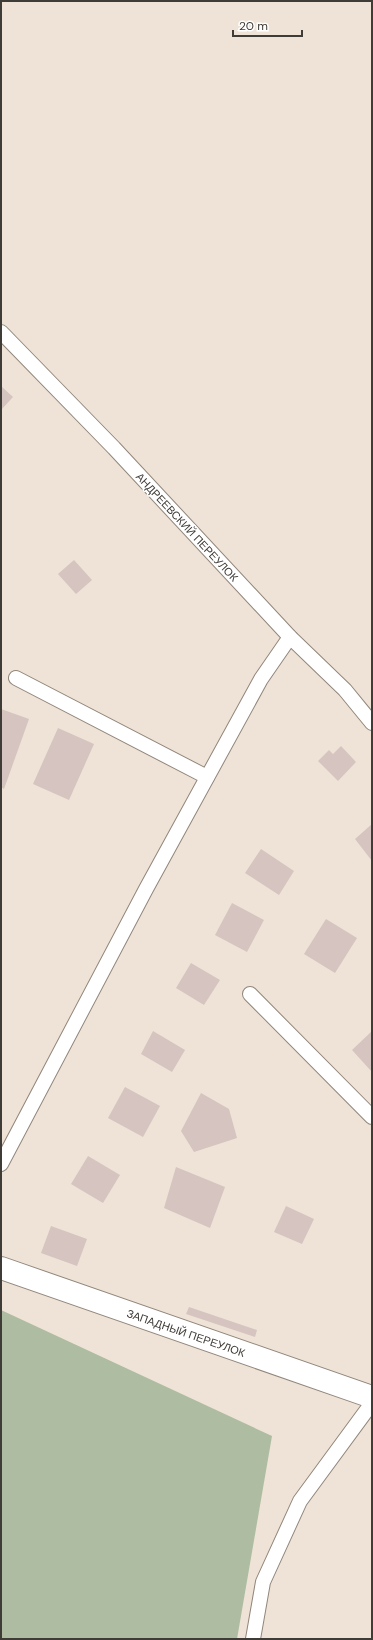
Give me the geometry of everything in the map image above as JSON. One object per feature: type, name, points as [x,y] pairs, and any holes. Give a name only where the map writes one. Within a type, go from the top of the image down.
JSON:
[{"type":"street","name":"ЗАПАДНЫЙ ПЕРЕУЛОК","points":[[1,1268],[372,1397]]},
{"type":"lane","name":"АНДРЕЕВСКИЙ ПЕРЕУЛОК","points":[[1,332],[114,448],[290,637],[345,690],[372,723]]},
{"type":"lane","points":[[1,1164],[146,889],[207,777],[261,679],[290,637]]},
{"type":"lane","points":[[16,678],[207,777]]},
{"type":"lane","points":[[250,994],[372,1117]]},
{"type":"lane","points":[[252,1639],[263,1582],[300,1501],[372,1403]]},
{"type":"green space","points":[[1,1310],[272,1436],[237,1639],[1,1639]]},
{"type":"building","points":[[1,386],[13,397],[1,410]]},
{"type":"building","points":[[74,560],[92,580],[76,594],[58,574]]},
{"type":"building","points":[[1,709],[29,719],[4,789],[1,787]]},
{"type":"building","points":[[58,728],[94,744],[69,800],[33,784]]},
{"type":"building","points":[[341,746],[356,762],[338,781],[318,761],[329,750],[333,754]]},
{"type":"building","points":[[372,824],[372,861],[355,839]]},
{"type":"building","points":[[261,849],[294,871],[279,895],[245,873]]},
{"type":"building","points":[[232,903],[264,920],[247,952],[215,935]]},
{"type":"building","points":[[326,919],[357,938],[335,973],[304,954]]},
{"type":"building","points":[[191,963],[220,980],[204,1005],[176,988]]},
{"type":"building","points":[[153,1031],[185,1050],[172,1072],[141,1054]]},
{"type":"building","points":[[372,1031],[372,1072],[352,1050]]},
{"type":"building","points":[[125,1087],[160,1106],[143,1137],[108,1118]]},
{"type":"building","points":[[201,1093],[229,1109],[237,1138],[194,1152],[181,1131]]},
{"type":"building","points":[[88,1156],[120,1175],[103,1203],[71,1184]]},
{"type":"building","points":[[176,1167],[225,1187],[210,1228],[164,1208]]},
{"type":"building","points":[[286,1206],[314,1219],[302,1244],[274,1232]]},
{"type":"building","points":[[51,1226],[87,1239],[77,1266],[41,1253]]},
{"type":"building","points":[[189,1307],[257,1330],[255,1337],[186,1314]]}]
